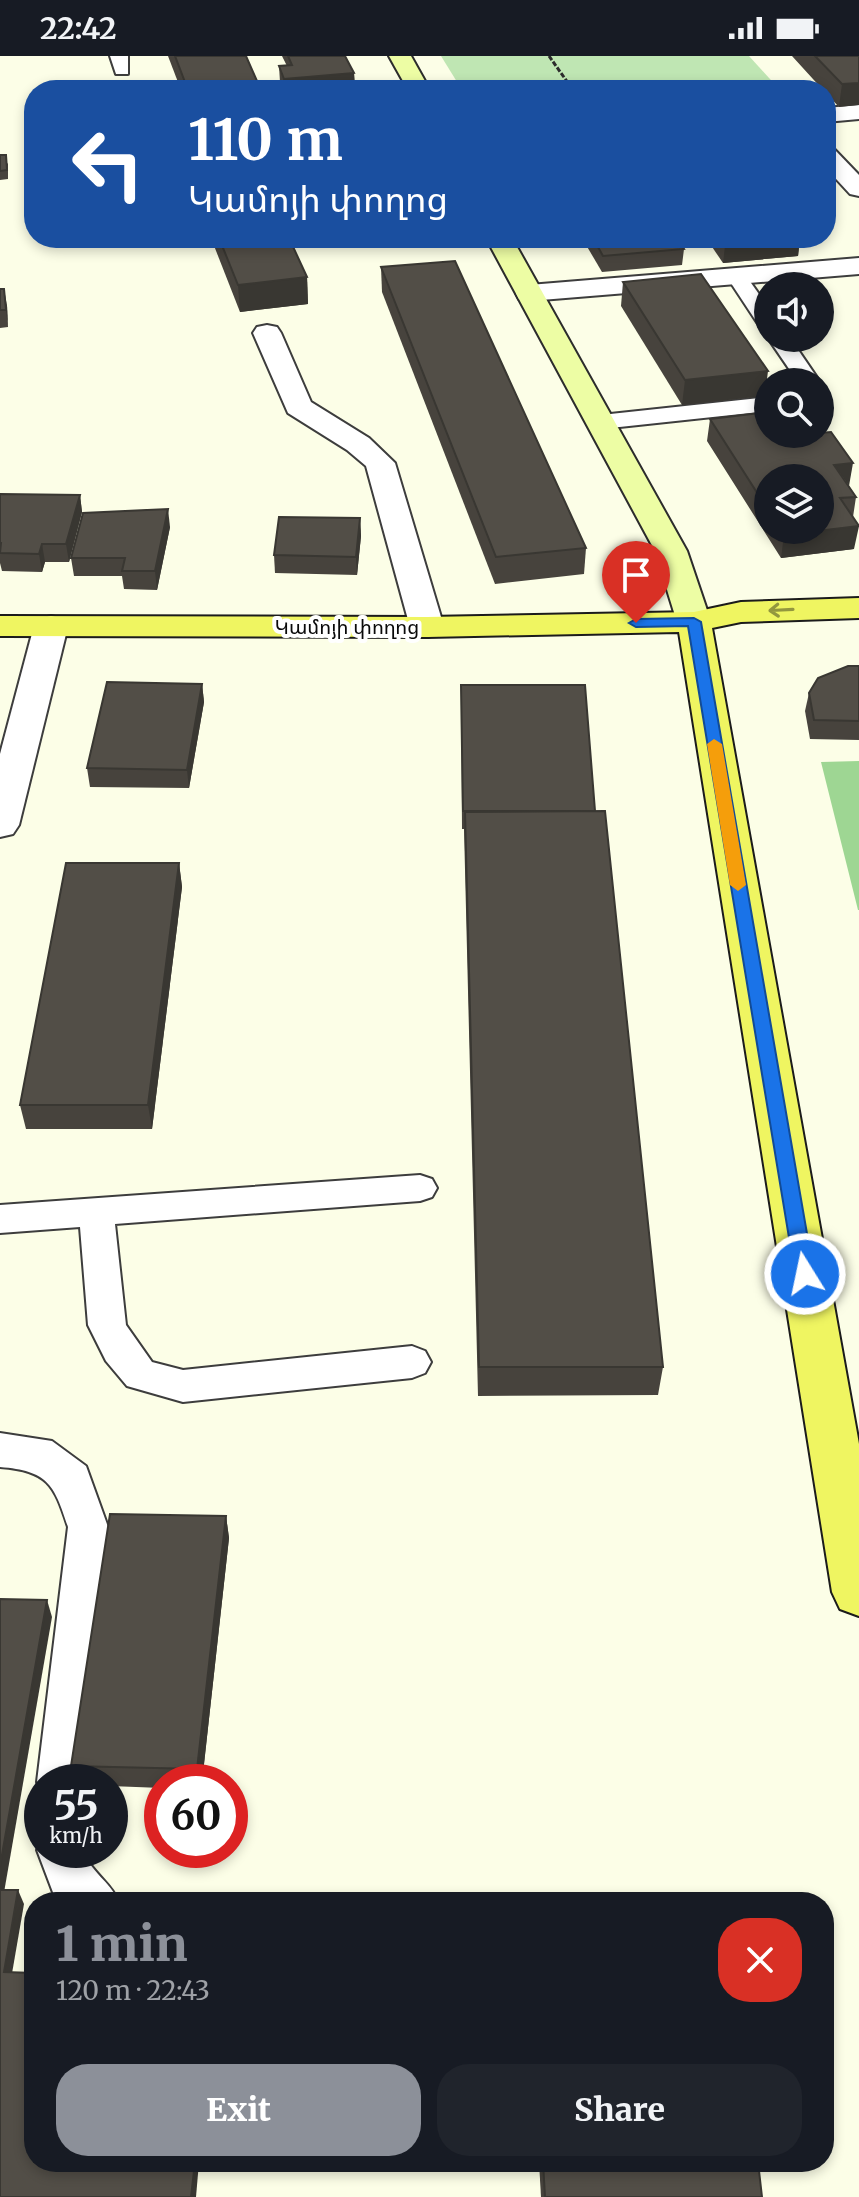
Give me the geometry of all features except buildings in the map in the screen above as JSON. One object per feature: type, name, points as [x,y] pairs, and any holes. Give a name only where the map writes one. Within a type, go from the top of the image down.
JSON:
[{"type":"main road","points":[[400,56],[413,80]]},
{"type":"main road","points":[[504,248],[671,551],[694,622],[858,1584]]},
{"type":"main road","points":[[694,622],[741,612],[859,608]]},
{"type":"main road","points":[[694,622],[745,633],[859,636]]},
{"type":"main road","name":"Կամոյի փողոց","points":[[0,626],[427,627],[694,622]]},
{"type":"street","points":[[836,114],[859,112]]},
{"type":"street","points":[[836,165],[859,189]]},
{"type":"street","points":[[529,293],[859,266]]},
{"type":"street","points":[[267,333],[298,407],[358,444],[380,463],[427,627]]},
{"type":"street","points":[[0,825],[51,626]]},
{"type":"lane","points":[[737,277],[754,302]]},
{"type":"lane","points":[[601,422],[754,406]]},
{"type":"lane","points":[[0,1219],[420,1188]]},
{"type":"lane","points":[[96,1211],[107,1325],[119,1350],[140,1375],[183,1386],[412,1362]]},
{"type":"lane","points":[[0,1450],[38,1453],[72,1478],[88,1527],[61,1764]]},
{"type":"lane","points":[[66,1868],[70,1879],[85,1892]]},
{"type":"path","points":[[549,56],[566,80]]},
{"type":"green space","points":[[441,56],[749,56],[771,80],[456,80]]},
{"type":"green space","points":[[859,761],[859,910],[858,910],[821,762]]},
{"type":"slow traffic","points":[[714,744],[738,885]]},
{"type":"route","points":[[636,623],[694,622],[805,1274]]}]
